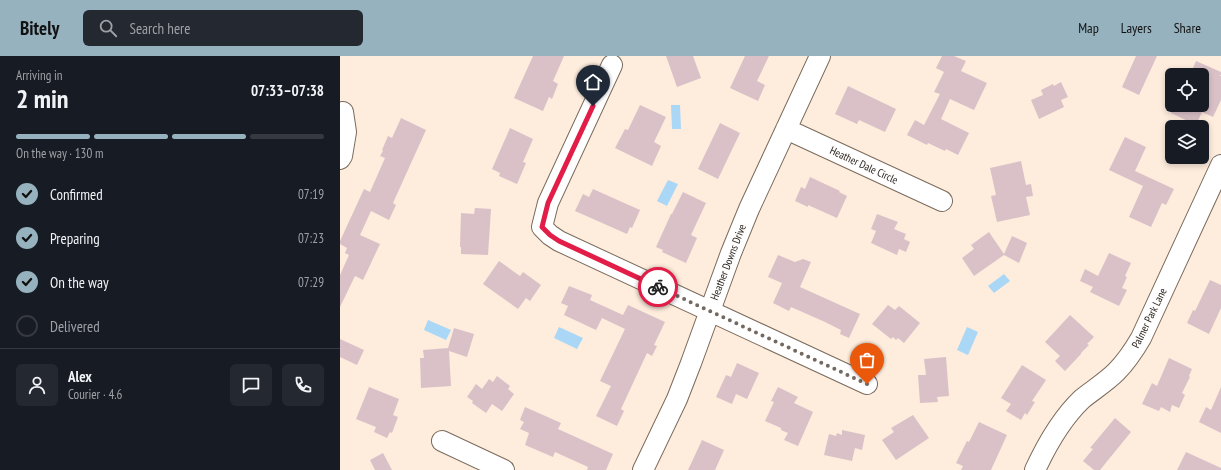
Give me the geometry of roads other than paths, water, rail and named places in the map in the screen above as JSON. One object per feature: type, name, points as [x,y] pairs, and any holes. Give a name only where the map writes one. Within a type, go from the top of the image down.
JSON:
[{"type":"street","name":"Heather Downs Drive","points":[[643,470],[680,392],[749,209],[820,56]]},
{"type":"street","points":[[612,64],[548,203],[542,227],[559,241],[867,384]]},
{"type":"street","points":[[340,159],[342,156],[346,132],[343,112]]},
{"type":"street","name":"Heather Dale Circle","points":[[786,129],[942,201]]},
{"type":"street","name":"Palmer Park Lane","points":[[1034,470],[1055,431],[1067,414],[1116,372],[1130,356],[1141,338],[1221,165]]},
{"type":"street","points":[[442,441],[504,470]]},
{"type":"water","points":[[671,105],[680,105],[681,129],[672,129]]},
{"type":"water","points":[[668,180],[678,184],[667,206],[657,201]]},
{"type":"water","points":[[1004,274],[1010,281],[994,293],[988,286]]},
{"type":"water","points":[[428,320],[451,330],[446,340],[424,330]]},
{"type":"water","points":[[559,327],[583,338],[577,349],[554,338]]},
{"type":"water","points":[[967,327],[978,332],[968,355],[957,350]]}]
